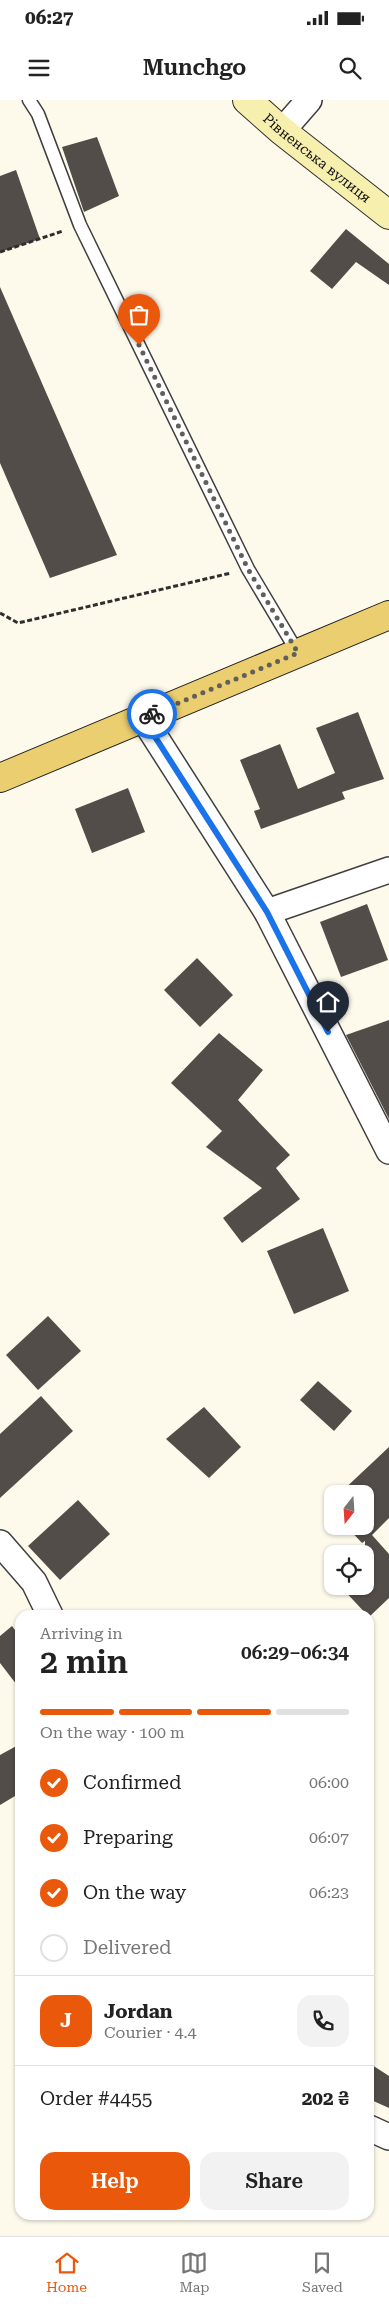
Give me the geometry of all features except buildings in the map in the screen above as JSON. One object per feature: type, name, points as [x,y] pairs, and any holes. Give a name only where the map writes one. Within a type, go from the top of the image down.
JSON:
[{"type":"main road","points":[[0,778],[389,615]]},
{"type":"street","name":"Рівненська вулиця","points":[[248,100],[282,131],[389,215]]},
{"type":"street","points":[[282,131],[309,100]]},
{"type":"street","points":[[143,718],[267,912],[389,1151]]},
{"type":"street","points":[[267,912],[389,870]]},
{"type":"street","points":[[0,1543],[34,1582],[48,1610]]},
{"type":"street","points":[[374,2130],[389,2137]]},
{"type":"lane","points":[[29,100],[38,114],[80,225],[248,569],[298,653]]},
{"type":"path","points":[[0,252],[80,225]]},
{"type":"path","points":[[0,613],[18,624],[248,569]]},
{"type":"way so far","points":[[139,345],[248,569],[298,653],[152,714]]},
{"type":"route","points":[[152,714],[143,718],[267,912],[328,1032]]}]
